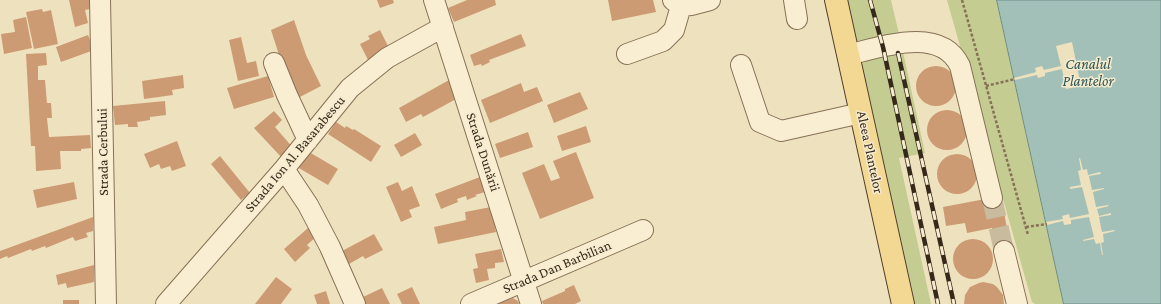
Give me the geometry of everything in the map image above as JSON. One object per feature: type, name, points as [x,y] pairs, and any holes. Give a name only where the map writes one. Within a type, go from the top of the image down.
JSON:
[{"type":"main road","name":"Aleea Plantelor","points":[[836,0],[903,304]]},
{"type":"street","name":"Strada Cerbului","points":[[100,0],[106,304]]},
{"type":"street","name":"Strada Dunării","points":[[434,0],[531,304]]},
{"type":"street","points":[[627,54],[663,41],[674,30],[677,3],[691,5],[710,0]]},
{"type":"street","points":[[794,0],[797,20]]},
{"type":"street","name":"Strada Ion Al. Basarabescu","points":[[166,304],[284,169],[350,88],[387,58],[443,27]]},
{"type":"street","points":[[848,55],[901,43],[914,42],[936,44],[952,53],[960,66],[992,198]]},
{"type":"street","points":[[274,63],[308,140]]},
{"type":"street","points":[[741,65],[760,122],[781,131],[861,113]]},
{"type":"street","points":[[284,169],[308,205],[330,247],[355,304]]},
{"type":"street","name":"Strada Dan Barbilian","points":[[471,304],[643,230]]},
{"type":"street","points":[[1004,251],[1017,304]]},
{"type":"path","points":[[962,0],[1028,235]]},
{"type":"path","points":[[986,86],[1015,79]]},
{"type":"path","points":[[1026,227],[1047,224]]},
{"type":"green space","points":[[846,0],[891,0],[899,34],[860,42],[854,39]]},
{"type":"green space","points":[[947,0],[997,0],[1064,304],[1035,304],[1032,302]]},
{"type":"green space","points":[[903,52],[925,153],[899,158],[931,304],[912,304],[861,70],[862,64],[867,61]]},
{"type":"water","name":"Canalul Plantelor","points":[[997,0],[1161,0],[1161,304],[1064,304]]},
{"type":"pier","points":[[1072,42],[1081,86],[1066,89],[1062,69],[1045,73],[1045,76],[1038,78],[1037,75],[1015,80],[1014,78],[1036,72],[1035,68],[1042,66],[1044,70],[1061,66],[1056,46]]},
{"type":"pier","points":[[1079,158],[1083,170],[1087,169],[1088,175],[1100,172],[1101,174],[1089,176],[1092,190],[1104,188],[1093,192],[1096,207],[1109,206],[1097,209],[1099,216],[1111,213],[1111,215],[1099,217],[1102,232],[1115,231],[1103,234],[1104,242],[1101,243],[1103,255],[1100,243],[1096,244],[1094,239],[1083,241],[1094,237],[1089,217],[1071,220],[1071,224],[1064,225],[1063,221],[1047,225],[1046,222],[1063,219],[1062,216],[1069,214],[1070,218],[1089,214],[1082,187],[1070,189],[1070,187],[1081,185],[1078,171],[1081,170]]},
{"type":"building","points":[[69,0],[93,0],[93,3],[89,4],[90,9],[85,10],[88,23],[75,27]]},
{"type":"building","points":[[377,0],[393,0],[394,3],[380,8]]},
{"type":"building","points":[[467,0],[495,0],[496,5],[454,22],[448,8]]},
{"type":"building","points":[[608,0],[653,0],[656,12],[612,21]]},
{"type":"building","points":[[42,9],[43,12],[51,10],[58,44],[34,49],[26,12]]},
{"type":"building","points":[[26,17],[32,48],[4,54],[1,34],[15,32],[13,20]]},
{"type":"building","points":[[294,20],[306,55],[321,86],[298,98],[281,61],[271,30]]},
{"type":"building","points":[[380,30],[390,50],[369,62],[360,44],[370,39],[368,36]]},
{"type":"building","points":[[521,34],[526,46],[489,60],[490,62],[482,66],[481,64],[474,66],[470,55]]},
{"type":"building","points":[[88,35],[94,50],[61,62],[56,47]]},
{"type":"building","points":[[241,37],[247,63],[256,61],[259,76],[238,81],[229,40]]},
{"type":"building","points":[[46,53],[47,65],[38,66],[38,80],[45,80],[47,103],[51,103],[52,118],[47,118],[49,137],[90,135],[91,148],[81,149],[81,151],[60,151],[61,169],[36,171],[35,146],[31,146],[26,54]]},
{"type":"building","points":[[940,66],[947,69],[953,75],[956,86],[955,94],[947,103],[940,106],[932,106],[925,103],[917,94],[916,82],[919,75],[928,67]]},
{"type":"building","points":[[183,75],[184,88],[172,90],[173,95],[144,99],[142,81]]},
{"type":"building","points":[[268,76],[274,97],[234,109],[227,88]]},
{"type":"building","points":[[449,80],[458,98],[423,117],[421,114],[406,122],[399,108]]},
{"type":"building","points":[[521,83],[524,92],[537,87],[543,101],[490,123],[481,100]]},
{"type":"building","points":[[580,92],[588,109],[554,123],[547,105]]},
{"type":"building","points":[[165,101],[166,115],[150,117],[150,120],[137,122],[138,127],[128,127],[128,124],[115,125],[113,106]]},
{"type":"building","points":[[951,110],[958,113],[964,119],[967,130],[966,138],[958,147],[951,150],[943,150],[936,147],[928,138],[927,126],[930,119],[939,111]]},
{"type":"building","points":[[274,111],[282,120],[275,127],[294,149],[283,159],[254,128]]},
{"type":"building","points":[[336,122],[345,128],[346,126],[353,130],[354,129],[381,146],[371,162],[328,134]]},
{"type":"building","points":[[586,126],[591,142],[562,151],[557,136]]},
{"type":"building","points":[[528,132],[533,147],[500,158],[495,144]]},
{"type":"building","points":[[415,133],[422,145],[401,157],[394,145]]},
{"type":"building","points":[[177,141],[186,166],[172,171],[170,166],[161,169],[159,164],[150,168],[144,154]]},
{"type":"building","points":[[309,152],[338,169],[328,185],[297,167]]},
{"type":"building","points":[[576,152],[594,198],[540,219],[522,173],[544,164],[551,181],[560,178],[553,161]]},
{"type":"building","points":[[961,154],[968,157],[974,163],[977,174],[976,182],[968,191],[961,194],[953,194],[946,191],[938,182],[937,170],[940,163],[949,155]]},
{"type":"building","points":[[220,156],[250,193],[241,200],[211,164]]},
{"type":"building","points":[[480,177],[485,192],[475,195],[477,196],[467,200],[466,196],[457,199],[458,202],[441,209],[435,194]]},
{"type":"building","points":[[74,182],[77,199],[37,208],[33,190]]},
{"type":"building","points":[[398,182],[402,191],[412,186],[420,206],[409,210],[412,217],[401,222],[386,187]]},
{"type":"building","points":[[1001,196],[1011,250],[996,252],[992,228],[967,233],[965,223],[946,226],[943,207]]},
{"type":"building","points":[[491,207],[496,232],[438,244],[434,227],[466,220],[465,212]]},
{"type":"building","points":[[93,217],[93,231],[86,233],[88,237],[75,241],[73,237],[46,248],[45,246],[32,251],[31,249],[8,258],[7,256],[0,259],[0,251]]},
{"type":"building","points":[[308,228],[316,237],[307,245],[310,248],[295,262],[284,249]]},
{"type":"building","points":[[374,234],[383,250],[365,259],[363,256],[349,264],[342,251]]},
{"type":"building","points":[[977,239],[984,242],[990,248],[993,259],[992,267],[984,276],[977,279],[969,279],[962,276],[954,267],[953,255],[956,248],[965,240]]},
{"type":"building","points":[[501,249],[504,262],[495,263],[495,268],[487,269],[489,280],[476,283],[473,269],[478,268],[475,254]]},
{"type":"building","points":[[94,265],[94,282],[67,288],[66,283],[58,285],[56,275]]},
{"type":"building","points":[[276,277],[292,289],[281,304],[255,304]]},
{"type":"building","points":[[983,282],[993,284],[997,287],[1003,295],[1004,304],[964,304],[965,295],[970,287]]},
{"type":"building","points":[[574,285],[581,301],[575,304],[543,304],[542,301],[565,291],[565,289]]},
{"type":"building","points":[[412,287],[420,304],[402,304],[397,294]]},
{"type":"building","points":[[382,288],[390,304],[364,304],[361,298]]},
{"type":"building","points":[[326,291],[330,304],[317,304],[314,295]]},
{"type":"building","points":[[513,298],[518,301],[519,304],[497,304]]},
{"type":"building","points":[[63,300],[79,300],[79,304],[63,304]]},
{"type":"tunnel","points":[[992,198],[1004,251]]},
{"type":"railway","points":[[870,0],[883,47],[938,304]]},
{"type":"railway","points":[[898,53],[954,304]]}]
